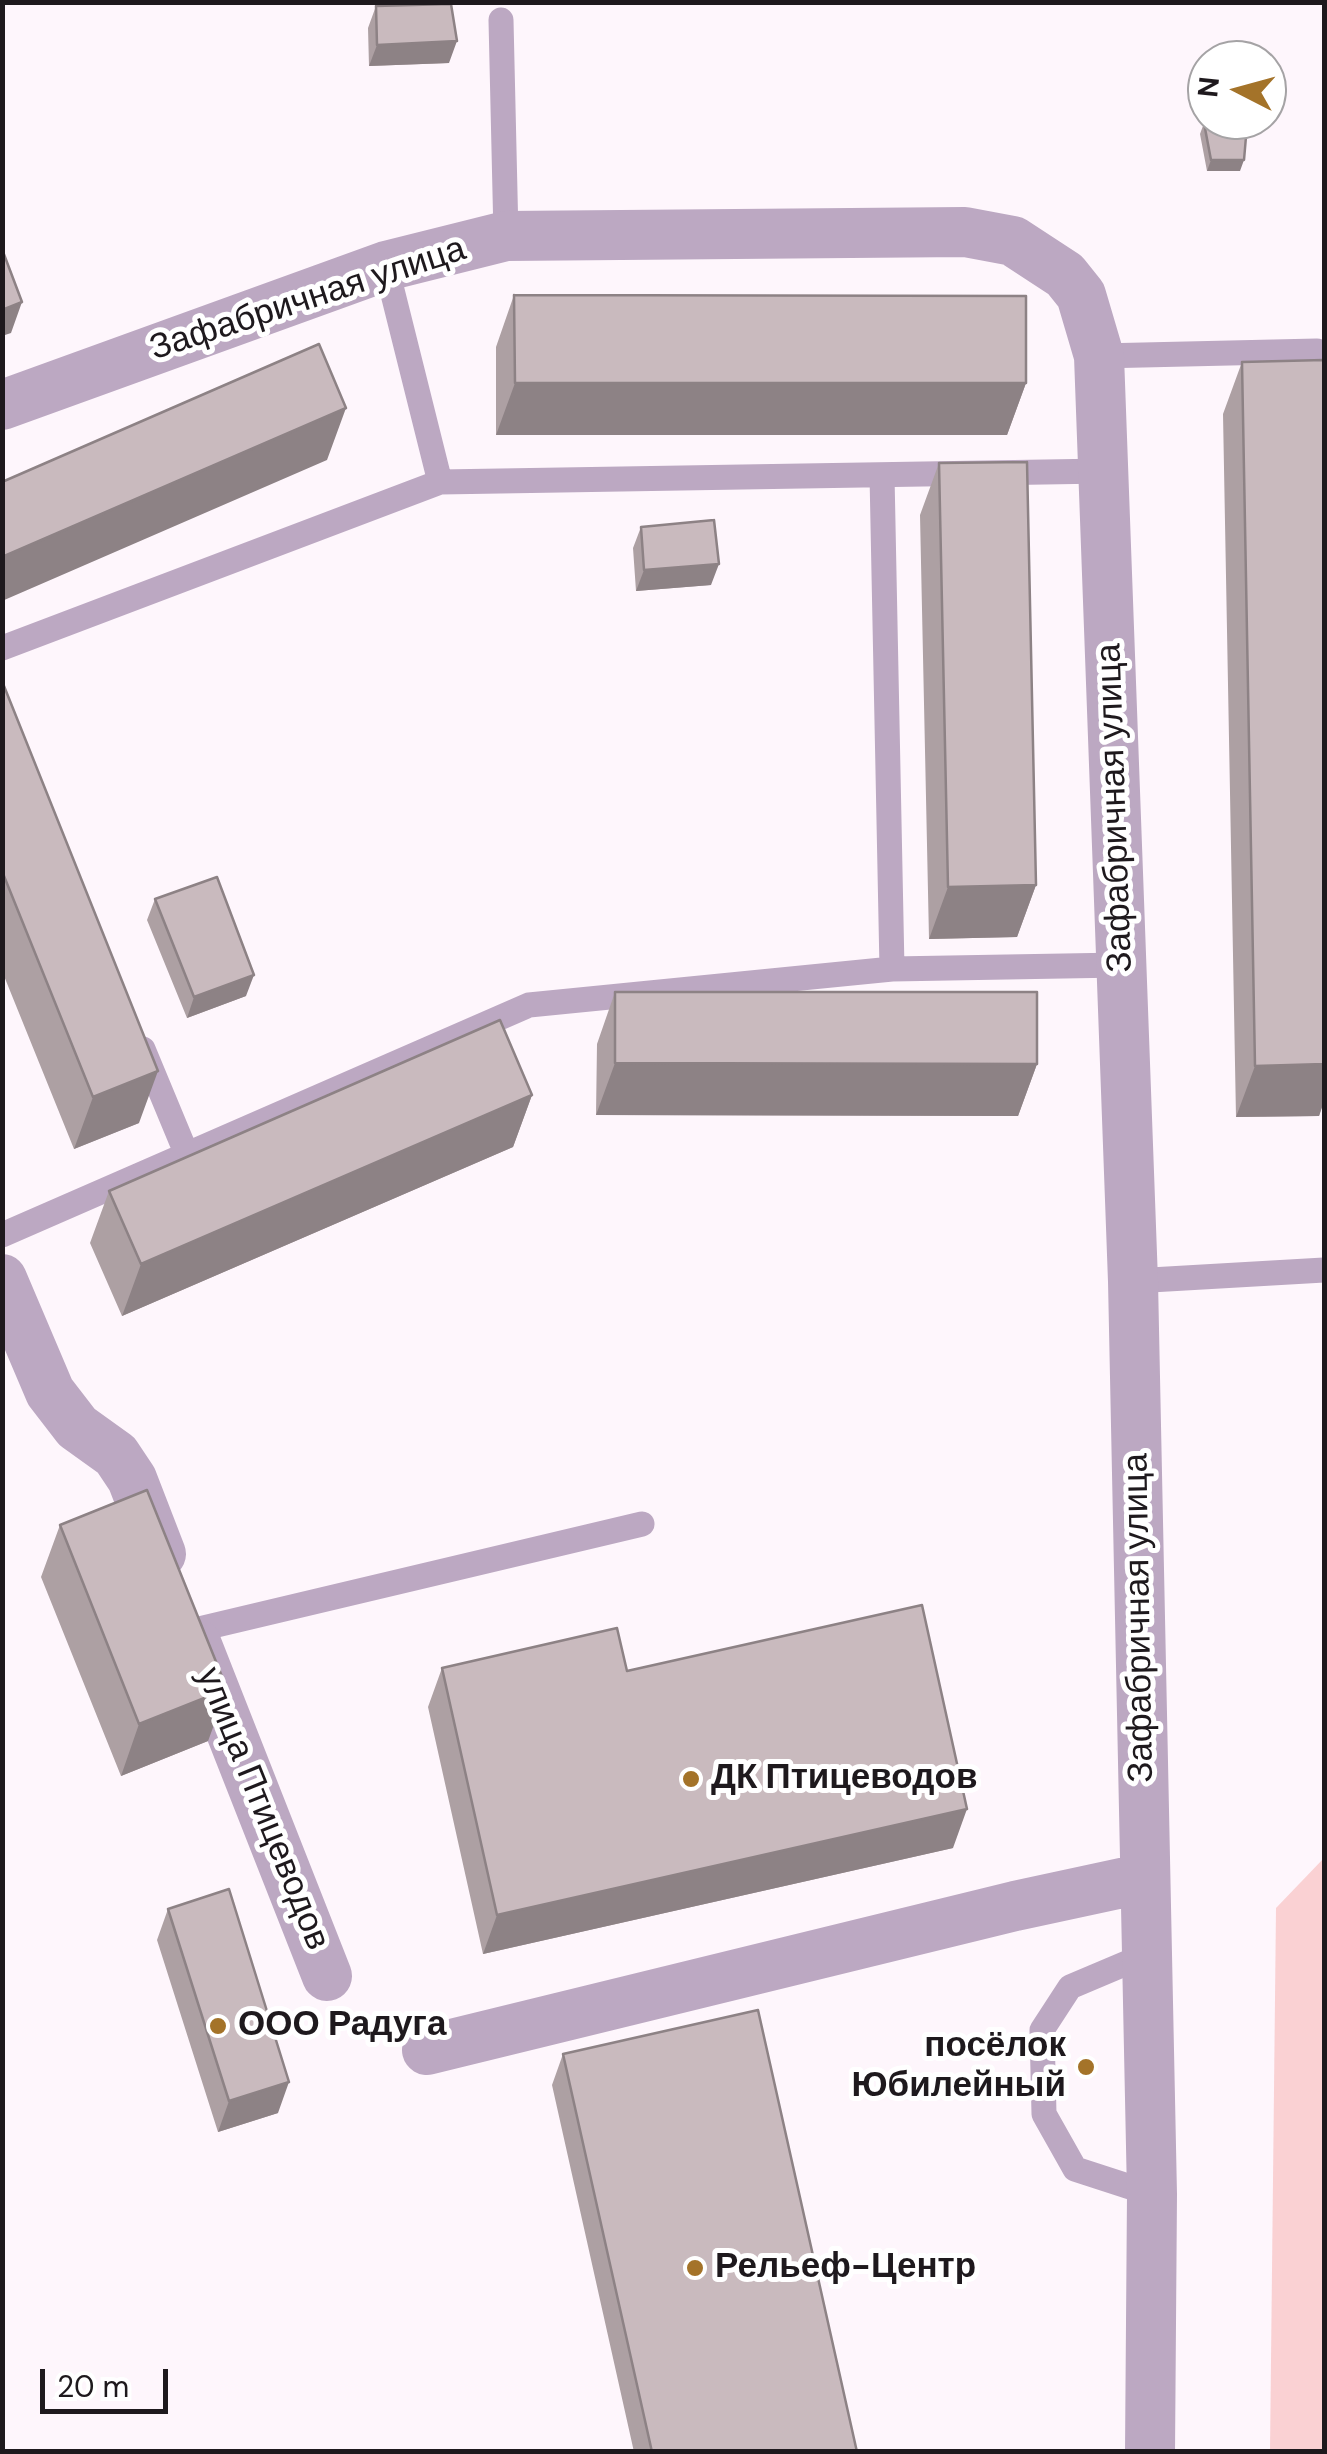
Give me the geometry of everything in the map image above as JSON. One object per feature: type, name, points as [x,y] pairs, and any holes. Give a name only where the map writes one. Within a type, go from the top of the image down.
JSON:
[{"type":"street","name":"Зафабричная улица","points":[[2,406],[386,266],[506,236],[965,232],[1013,241],[1065,275],[1081,295],[1099,356],[1133,1282],[1152,2194],[1150,2452]]},
{"type":"street","name":"улица Птицеводов","points":[[2,1279],[50,1392],[77,1427],[116,1455],[132,1479],[327,1976]]},
{"type":"street","points":[[427,2050],[1015,1906],[1145,1878]]},
{"type":"lane","points":[[501,20],[506,236]]},
{"type":"lane","points":[[386,266],[440,482]]},
{"type":"lane","points":[[1099,356],[1318,351],[1324,359]]},
{"type":"lane","points":[[2,648],[440,482],[1105,471]]},
{"type":"lane","points":[[882,475],[892,969]]},
{"type":"lane","points":[[2,1235],[529,1005],[892,969],[1121,964]]},
{"type":"lane","points":[[135,1030],[186,1155]]},
{"type":"lane","points":[[1133,1282],[1324,1270]]},
{"type":"lane","points":[[192,1631],[642,1524]]},
{"type":"lane","points":[[1148,1954],[1070,1987],[1042,2030],[1044,2114],[1075,2169],[1152,2194]]},
{"type":"shaded area","points":[[1324,1858],[1324,2451],[1270,2451],[1276,1908]]},
{"type":"building","points":[[451,4],[457,41],[377,45],[376,6]]},
{"type":"building","points":[[1207,140],[1246,140],[1244,160],[1211,160]]},
{"type":"building","points":[[2,249],[22,302],[2,310]]},
{"type":"building","points":[[514,295],[1026,296],[1026,383],[515,383]]},
{"type":"building","points":[[319,344],[346,408],[2,557],[2,482]]},
{"type":"building","points":[[1324,360],[1324,1064],[1255,1066],[1242,362]]},
{"type":"building","points":[[1027,462],[1036,885],[948,887],[939,463]]},
{"type":"building","points":[[714,520],[719,564],[644,570],[641,527]]},
{"type":"building","points":[[2,681],[158,1071],[93,1097],[2,871]]},
{"type":"building","points":[[217,877],[254,975],[194,997],[155,899]]},
{"type":"building","points":[[615,992],[1037,992],[1037,1064],[615,1063]]},
{"type":"building","points":[[500,1020],[532,1095],[141,1264],[109,1191]]},
{"type":"building","points":[[147,1490],[227,1689],[139,1724],[60,1525]]},
{"type":"building","name":"ДК Птицеводов","points":[[922,1605],[967,1809],[497,1915],[442,1668],[617,1628],[627,1671]]},
{"type":"building","points":[[229,1889],[289,2082],[229,2101],[168,1909]]},
{"type":"building","name":"Рельеф-Центр","points":[[758,2010],[857,2452],[652,2452],[563,2054]]},
{"type":"place","name":"ДК Птицеводов","points":[[691,1779]]},
{"type":"place","name":"ООО Радуга","points":[[218,2026]]},
{"type":"place","name":"посёлок Юбилейный","points":[[1086,2067]]},
{"type":"place","name":"Рельеф-Центр","points":[[695,2268]]}]
